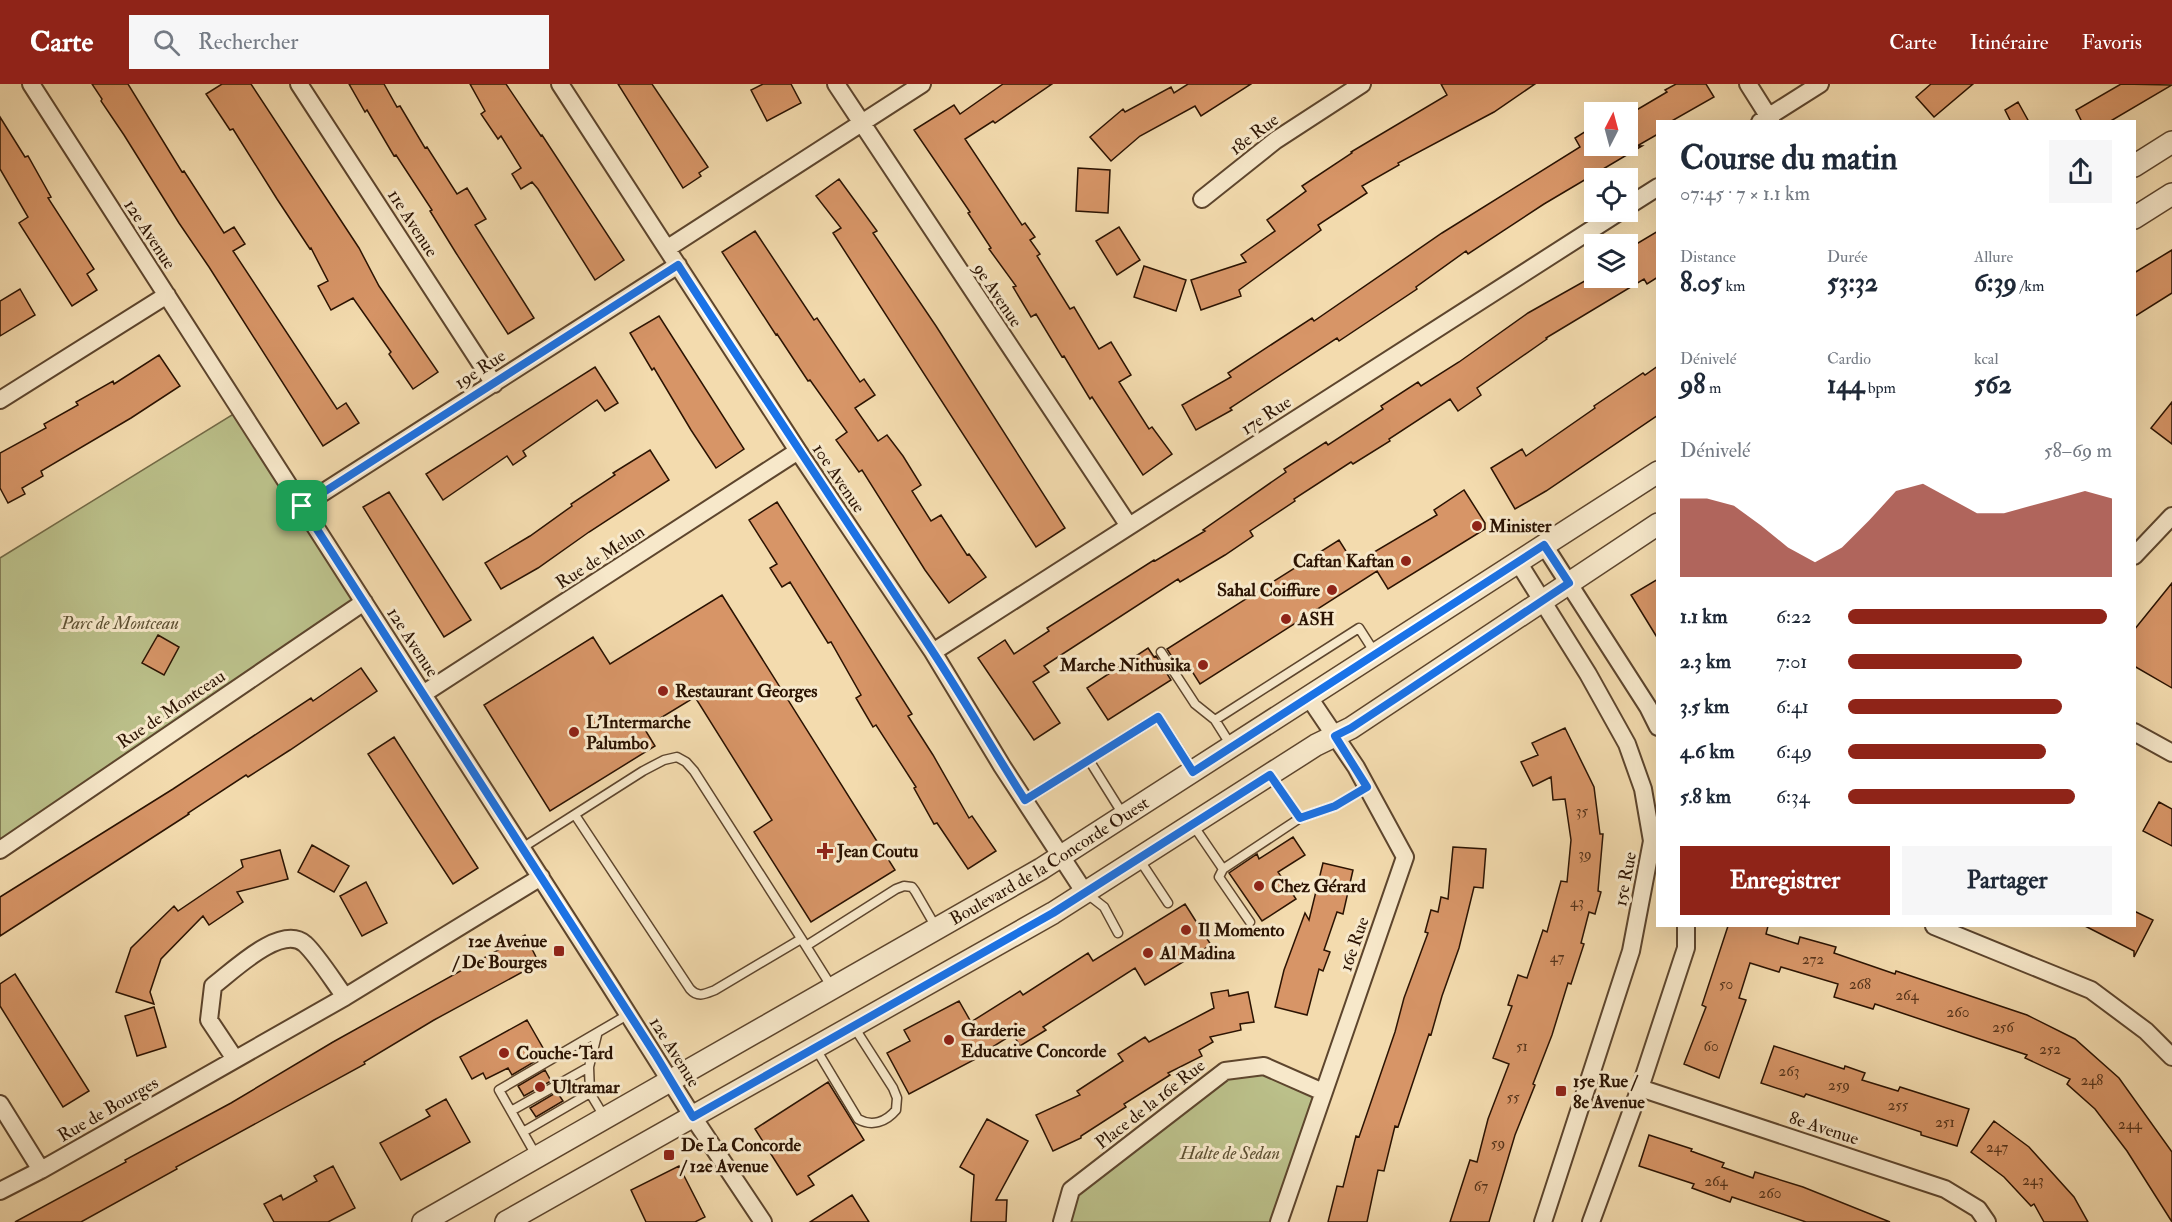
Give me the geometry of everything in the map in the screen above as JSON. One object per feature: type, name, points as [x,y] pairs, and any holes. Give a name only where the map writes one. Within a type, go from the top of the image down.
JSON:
[{"type":"street","name":"12e Avenue","points":[[31,84],[693,1117],[763,1222]]},
{"type":"street","name":"11e Avenue","points":[[299,84],[494,384]]},
{"type":"street","name":"10e Avenue","points":[[560,84],[798,452],[933,652],[1002,766],[1085,893]]},
{"type":"street","name":"9e Avenue","points":[[836,84],[1129,526]]},
{"type":"street","points":[[668,248],[922,84]]},
{"type":"street","name":"18e Rue","points":[[1202,199],[1276,140],[1362,84]]},
{"type":"street","points":[[1749,84],[1767,120],[1820,84]]},
{"type":"street","points":[[2136,165],[2172,142]]},
{"type":"street","points":[[1638,200],[1656,188]]},
{"type":"street","points":[[2136,217],[2172,194]]},
{"type":"street","name":"17e Rue","points":[[933,652],[1603,222]]},
{"type":"street","name":"19e Rue","points":[[302,506],[678,265]]},
{"type":"street","points":[[0,400],[167,295]]},
{"type":"street","name":"Rue de Melun","points":[[423,694],[798,452]]},
{"type":"street","name":"Boulevard de la Concorde Ouest","points":[[423,1222],[833,989],[1061,856],[1656,473]]},
{"type":"street","points":[[2136,554],[2172,516]]},
{"type":"street","points":[[506,1222],[854,1027],[1085,893],[1316,745],[1351,728],[1656,525]]},
{"type":"street","points":[[1544,545],[1656,723]]},
{"type":"street","name":"15e Rue","points":[[1518,562],[1588,674],[1627,744],[1643,789],[1655,841],[1630,951],[1543,1222]]},
{"type":"street","name":"Rue de Montceau","points":[[0,850],[364,602]]},
{"type":"street","name":"16e Rue","points":[[1279,1222],[1405,857],[1367,787],[1308,696]]},
{"type":"street","points":[[2136,733],[2172,753]]},
{"type":"street","name":"Rue de Bourges","points":[[0,1191],[41,1170],[345,996],[541,877]]},
{"type":"street","points":[[1592,1222],[1640,1088],[1686,948],[1686,927]]},
{"type":"street","points":[[1943,927],[2091,990],[2146,1031],[2172,1057]]},
{"type":"street","points":[[235,1059],[209,1020],[213,986],[266,945],[292,939],[304,943],[345,996]]},
{"type":"street","name":"Place de la 16e Rue","points":[[1062,1222],[1071,1190],[1225,1071],[1264,1066],[1323,1092]]},
{"type":"street","name":"8e Avenue","points":[[1640,1088],[1945,1189],[1978,1209],[1987,1222]]},
{"type":"street","points":[[0,1104],[41,1170]]},
{"type":"lane","points":[[1215,720],[1359,628],[1375,654]]},
{"type":"lane","points":[[1161,652],[1196,704],[1215,720],[1232,747]]},
{"type":"lane","points":[[1025,800],[1158,717],[1193,772]]},
{"type":"lane","points":[[522,848],[653,765],[672,757],[681,758],[694,771],[833,989]]},
{"type":"lane","points":[[1089,760],[1125,816]]},
{"type":"lane","points":[[1270,775],[1300,818]]},
{"type":"lane","points":[[1250,922],[1219,877],[1223,869],[1300,818],[1335,806],[1367,787]]},
{"type":"lane","points":[[575,814],[690,989],[696,994],[702,995],[715,990],[904,886],[909,886],[915,891],[937,929]]},
{"type":"lane","points":[[1193,824],[1223,869]]},
{"type":"lane","points":[[1139,859],[1168,903]]},
{"type":"lane","points":[[1085,893],[1104,907],[1118,933]]},
{"type":"lane","points":[[537,1157],[499,1090],[597,1035],[629,1014]]},
{"type":"lane","points":[[816,1048],[858,1119],[867,1124],[882,1121],[896,1110],[897,1098],[854,1027]]},
{"type":"lane","points":[[597,1035],[589,1066],[590,1093],[605,1118]]},
{"type":"lane","points":[[511,1111],[589,1066]]},
{"type":"lane","points":[[523,1132],[590,1093]]},
{"type":"green space","name":"Parc de Montceau","points":[[240,410],[364,602],[6,846],[0,837],[0,558]]},
{"type":"green space","name":"Halte de Sedan","points":[[1264,1066],[1323,1092],[1279,1222],[1062,1222],[1071,1190],[1225,1071]]},
{"type":"building","points":[[92,84],[128,84],[182,172],[184,171],[224,233],[234,227],[245,244],[233,251],[337,409],[346,403],[359,423],[323,446]]},
{"type":"building","points":[[222,84],[251,84],[359,248],[379,286],[438,372],[413,389],[389,354],[391,352],[353,298],[331,310],[318,286],[328,281],[311,248],[233,129],[230,130],[206,94]]},
{"type":"building","points":[[349,84],[384,84],[397,107],[400,106],[425,148],[427,147],[457,194],[467,188],[486,219],[475,225],[534,318],[508,334],[430,211],[432,210],[396,155],[394,156],[367,110],[365,112]]},
{"type":"building","points":[[470,84],[506,84],[624,260],[595,280],[538,189],[532,182],[521,189],[512,174],[521,168],[501,136],[498,139],[481,114],[485,111]]},
{"type":"building","points":[[618,84],[652,84],[708,167],[699,173],[701,176],[683,188]]},
{"type":"building","points":[[763,84],[791,84],[801,103],[767,121],[751,90]]},
{"type":"building","points":[[1003,84],[1052,84],[995,123],[993,121],[965,139],[1022,225],[1025,223],[1035,237],[1030,240],[1040,254],[1037,256],[1070,309],[1074,307],[1099,349],[1111,342],[1131,375],[1119,382],[1149,429],[1152,427],[1172,454],[1143,475],[1092,397],[1090,399],[1064,356],[1062,357],[1036,314],[1031,317],[1013,287],[1016,286],[989,249],[991,248],[968,213],[970,212],[914,130],[954,105],[960,114]]},
{"type":"building","points":[[1188,84],[1251,84],[1201,116],[1195,106],[1140,136],[1111,161],[1090,137],[1123,109],[1125,112],[1171,87],[1174,93]]},
{"type":"building","points":[[1441,84],[1535,84],[1494,112],[1398,163],[1399,165],[1362,186],[1367,193],[1318,225],[1321,230],[1239,290],[1241,296],[1201,310],[1191,280],[1246,262],[1241,255],[1275,231],[1267,220],[1306,191],[1302,186],[1351,152],[1447,95]]},
{"type":"building","points":[[1676,84],[1706,84],[1714,97],[1674,120],[1656,120],[1656,135],[1638,145],[1638,109],[1667,92],[1665,90]]},
{"type":"building","points":[[1931,84],[1973,84],[1934,117],[1916,97]]},
{"type":"building","points":[[2121,84],[2172,85],[2112,120],[2081,120],[2076,110]]},
{"type":"building","points":[[2018,102],[2028,120],[2010,120],[2005,110]]},
{"type":"building","points":[[0,117],[25,157],[28,156],[51,197],[48,198],[94,269],[87,274],[97,290],[72,306],[19,223],[28,217],[0,169]]},
{"type":"building","points":[[1584,132],[1584,156],[1625,156],[1605,168],[1584,168],[1584,180],[1468,254],[1466,251],[1416,287],[1417,289],[1339,341],[1337,338],[1230,408],[1232,410],[1196,430],[1182,405],[1231,377],[1228,373],[1312,318],[1314,321],[1442,233],[1580,147],[1575,138]]},
{"type":"building","points":[[1078,168],[1110,170],[1108,213],[1076,211]]},
{"type":"building","points":[[839,179],[877,231],[873,233],[936,326],[1065,528],[1036,547],[833,233],[841,228],[816,196]]},
{"type":"building","points":[[1119,227],[1140,260],[1117,275],[1096,241]]},
{"type":"building","points":[[755,231],[814,320],[817,318],[860,382],[864,379],[875,395],[855,408],[878,441],[887,435],[903,456],[921,485],[912,491],[931,521],[941,515],[967,555],[969,554],[986,577],[949,603],[925,570],[862,470],[859,472],[836,440],[847,432],[776,335],[722,252]]},
{"type":"building","points":[[1656,232],[1656,278],[1647,284],[1644,279],[1638,283],[1638,243]]},
{"type":"building","points":[[2172,250],[2172,293],[2136,316],[2136,272]]},
{"type":"building","points":[[1144,266],[1186,280],[1176,311],[1134,297]]},
{"type":"building","points":[[1584,281],[1584,288],[1629,288],[1546,338],[1477,388],[1481,395],[1458,411],[1450,399],[1389,439],[1390,441],[1353,464],[1351,462],[1294,499],[1295,501],[1250,531],[1253,536],[1225,555],[1180,582],[1178,579],[1044,666],[1049,672],[1033,682],[1060,723],[1034,740],[978,658],[1005,640],[1014,654],[1049,631],[1047,628],[1154,560],[1205,531],[1203,530],[1286,472],[1284,469],[1326,442],[1328,445],[1383,409],[1381,406],[1418,382],[1421,386],[1459,362],[1528,313]]},
{"type":"building","points":[[20,289],[35,315],[0,336],[0,301]]},
{"type":"building","points":[[659,316],[744,449],[716,468],[630,333]]},
{"type":"building","points":[[159,355],[180,386],[41,471],[43,476],[22,488],[25,494],[8,503],[0,488],[0,453],[46,428],[44,424],[78,405],[76,402],[113,381],[114,384]]},
{"type":"building","points":[[595,367],[618,403],[605,411],[597,400],[523,451],[526,456],[513,465],[507,456],[443,500],[426,474]]},
{"type":"building","points":[[1656,367],[1656,416],[1546,491],[1515,509],[1491,468],[1522,449],[1526,456],[1595,408],[1594,406],[1643,373],[1645,375]]},
{"type":"building","points":[[2172,402],[2172,444],[2151,428]]},
{"type":"building","points":[[650,450],[669,480],[538,568],[501,589],[485,563],[530,536],[572,506],[571,504],[615,475],[613,473]]},
{"type":"building","points":[[1464,490],[1485,523],[1485,529],[1388,589],[1377,571],[1200,684],[1190,668],[1182,673],[1167,649],[1339,540],[1354,564],[1437,515],[1434,510]]},
{"type":"building","points":[[389,492],[471,620],[444,637],[363,507]]},
{"type":"building","points":[[777,502],[912,714],[908,716],[969,818],[972,816],[996,851],[968,869],[937,823],[934,824],[914,788],[916,787],[876,725],[873,727],[856,698],[861,695],[831,642],[828,643],[790,582],[782,587],[770,568],[777,564],[749,520]]},
{"type":"building","points":[[1656,580],[1656,636],[1631,595]]},
{"type":"building","points":[[2172,583],[2172,688],[2136,667],[2136,628]]},
{"type":"building","points":[[722,595],[895,870],[811,922],[754,832],[772,820],[695,697],[644,728],[655,746],[550,811],[484,705],[593,637],[610,664]]},
{"type":"building","points":[[158,635],[179,647],[164,675],[142,663]]},
{"type":"building","points":[[1148,648],[1154,657],[1156,656],[1171,680],[1108,720],[1087,688]]},
{"type":"building","points":[[361,668],[377,691],[290,750],[248,777],[246,775],[0,936],[0,897],[173,789],[311,698],[313,701]]},
{"type":"building","points":[[1565,728],[1594,787],[1600,834],[1603,834],[1598,891],[1601,892],[1595,914],[1589,912],[1581,943],[1584,944],[1571,984],[1568,983],[1552,1035],[1533,1084],[1535,1085],[1515,1135],[1489,1222],[1450,1222],[1470,1160],[1477,1162],[1488,1119],[1509,1064],[1493,1058],[1512,1006],[1508,1005],[1518,975],[1527,978],[1543,930],[1547,932],[1561,881],[1567,882],[1571,840],[1565,799],[1553,800],[1551,777],[1533,786],[1521,762],[1538,755],[1532,743]]},
{"type":"building","points":[[394,737],[478,868],[453,884],[368,754]]},
{"type":"building","points":[[2159,802],[2172,809],[2172,846],[2143,831]]},
{"type":"building","points":[[1293,837],[1305,855],[1278,872],[1296,899],[1262,921],[1229,873],[1257,854],[1259,859]]},
{"type":"building","points":[[312,845],[349,866],[334,892],[298,872]]},
{"type":"building","points":[[1453,847],[1486,849],[1483,888],[1474,887],[1459,948],[1431,1035],[1429,1034],[1398,1127],[1395,1126],[1384,1171],[1378,1170],[1367,1222],[1328,1222],[1337,1186],[1343,1187],[1356,1136],[1359,1137],[1395,1032],[1404,998],[1428,933],[1425,932],[1431,910],[1438,912],[1441,897],[1448,899]]},
{"type":"building","points":[[280,850],[288,879],[237,892],[243,902],[209,925],[203,916],[161,959],[150,992],[154,1004],[116,992],[131,948],[174,906],[178,911],[243,867],[241,860]]},
{"type":"building","points":[[1323,863],[1353,870],[1343,914],[1337,912],[1324,950],[1330,952],[1323,971],[1319,969],[1307,1015],[1275,1007],[1284,970],[1305,913],[1309,920]]},
{"type":"building","points":[[366,882],[387,923],[362,936],[340,896]]},
{"type":"building","points":[[1185,904],[1211,945],[1145,985],[1135,968],[1043,1027],[1046,1030],[1020,1046],[1013,1034],[986,1051],[987,1053],[909,1094],[887,1053],[910,1041],[904,1030],[959,1001],[971,1022],[1020,991],[1023,995],[1088,953],[1093,961]]},
{"type":"building","points":[[2136,912],[2153,920],[2134,957],[2134,951],[2087,927],[2136,927]]},
{"type":"building","points":[[1728,927],[1768,927],[1766,934],[1798,944],[1800,937],[1836,947],[1834,953],[1895,974],[1896,971],[2027,1015],[2075,1039],[2119,1078],[2172,1152],[2172,1222],[2127,1151],[2095,1109],[2067,1084],[2070,1079],[2025,1058],[2027,1055],[1875,1004],[1873,1009],[1834,997],[1838,984],[1781,967],[1779,972],[1750,963],[1739,998],[1746,1000],[1719,1078],[1684,1064],[1706,1007],[1702,1005]]},
{"type":"building","points":[[525,935],[539,963],[434,1020],[364,1062],[365,1064],[176,1167],[177,1169],[81,1222],[15,1222],[231,1103],[333,1042]]},
{"type":"building","points":[[15,974],[89,1091],[63,1107],[0,1006],[0,984]]},
{"type":"building","points":[[1228,990],[1229,996],[1248,992],[1254,1022],[1240,1024],[1241,1030],[1210,1037],[1213,1042],[1199,1050],[1202,1056],[1168,1073],[1170,1075],[1124,1104],[1126,1107],[1081,1138],[1053,1151],[1036,1115],[1080,1095],[1077,1091],[1123,1061],[1118,1054],[1145,1037],[1149,1042],[1214,1008],[1211,993]]},
{"type":"building","points":[[154,1007],[166,1047],[137,1056],[125,1016]]},
{"type":"building","points":[[527,1020],[543,1048],[535,1052],[539,1059],[512,1075],[508,1068],[486,1079],[483,1073],[472,1079],[460,1057]]},
{"type":"building","points":[[1774,1046],[1844,1069],[1845,1066],[1865,1073],[1862,1080],[1898,1091],[1900,1087],[1969,1109],[1957,1146],[1806,1094],[1804,1097],[1761,1083]]},
{"type":"building","points":[[545,1070],[551,1081],[524,1096],[518,1086]]},
{"type":"building","points":[[828,1082],[864,1140],[808,1176],[814,1185],[797,1195],[755,1129]]},
{"type":"building","points":[[557,1092],[563,1101],[536,1117],[530,1108]]},
{"type":"building","points":[[446,1099],[470,1142],[401,1180],[380,1143],[430,1116],[426,1110]]},
{"type":"building","points":[[987,1119],[1028,1141],[996,1200],[1007,1200],[1006,1222],[971,1222],[974,1175],[960,1167]]},
{"type":"building","points":[[1994,1121],[2029,1147],[2074,1197],[2088,1222],[2044,1222],[2034,1204],[2031,1206],[2004,1177],[1971,1152]]},
{"type":"building","points":[[1649,1135],[1692,1149],[1691,1151],[1724,1163],[1722,1167],[1753,1178],[1755,1172],[1803,1187],[1890,1222],[1806,1222],[1732,1197],[1730,1202],[1692,1188],[1694,1184],[1639,1166]]},
{"type":"building","points":[[333,1166],[355,1208],[328,1222],[274,1222],[264,1204],[281,1195],[283,1200],[317,1181],[314,1176]]},
{"type":"building","points":[[679,1166],[705,1217],[695,1222],[646,1222],[631,1190]]},
{"type":"building","points":[[852,1195],[869,1222],[810,1222]]},
{"type":"place","name":"Minister","points":[[1477,526]]},
{"type":"place","name":"Caftan Kaftan","points":[[1406,561]]},
{"type":"place","name":"Sahal Coiffure","points":[[1332,590]]},
{"type":"place","name":"ASH","points":[[1286,619]]},
{"type":"place","name":"Marche Nithusika","points":[[1203,665]]},
{"type":"place","name":"Restaurant Georges","points":[[663,691]]},
{"type":"place","name":"L'Intermarche Palumbo","points":[[574,732]]},
{"type":"place","name":"Jean Coutu","points":[[825,851]]},
{"type":"place","name":"Chez Gérard","points":[[1259,886]]},
{"type":"place","name":"Il Momento","points":[[1186,930]]},
{"type":"place","name":"12e Avenue / De Bourges","points":[[559,951]]},
{"type":"place","name":"Al Madina","points":[[1148,953]]},
{"type":"place","name":"Garderie Educative Concorde","points":[[949,1040]]},
{"type":"place","name":"Couche-Tard","points":[[504,1053]]},
{"type":"place","name":"Ultramar","points":[[540,1087]]},
{"type":"place","name":"15e Rue / 8e Avenue","points":[[1561,1091]]},
{"type":"place","name":"De La Concorde / 12e Avenue","points":[[669,1155]]},
{"type":"route","points":[[678,265],[798,452],[933,652],[1025,800],[1158,717],[1193,772],[1544,545],[1569,583],[1351,728],[1335,736],[1367,787],[1348,799],[1300,818],[1270,775],[1053,913],[693,1117],[655,1054],[302,506],[678,265]]}]
